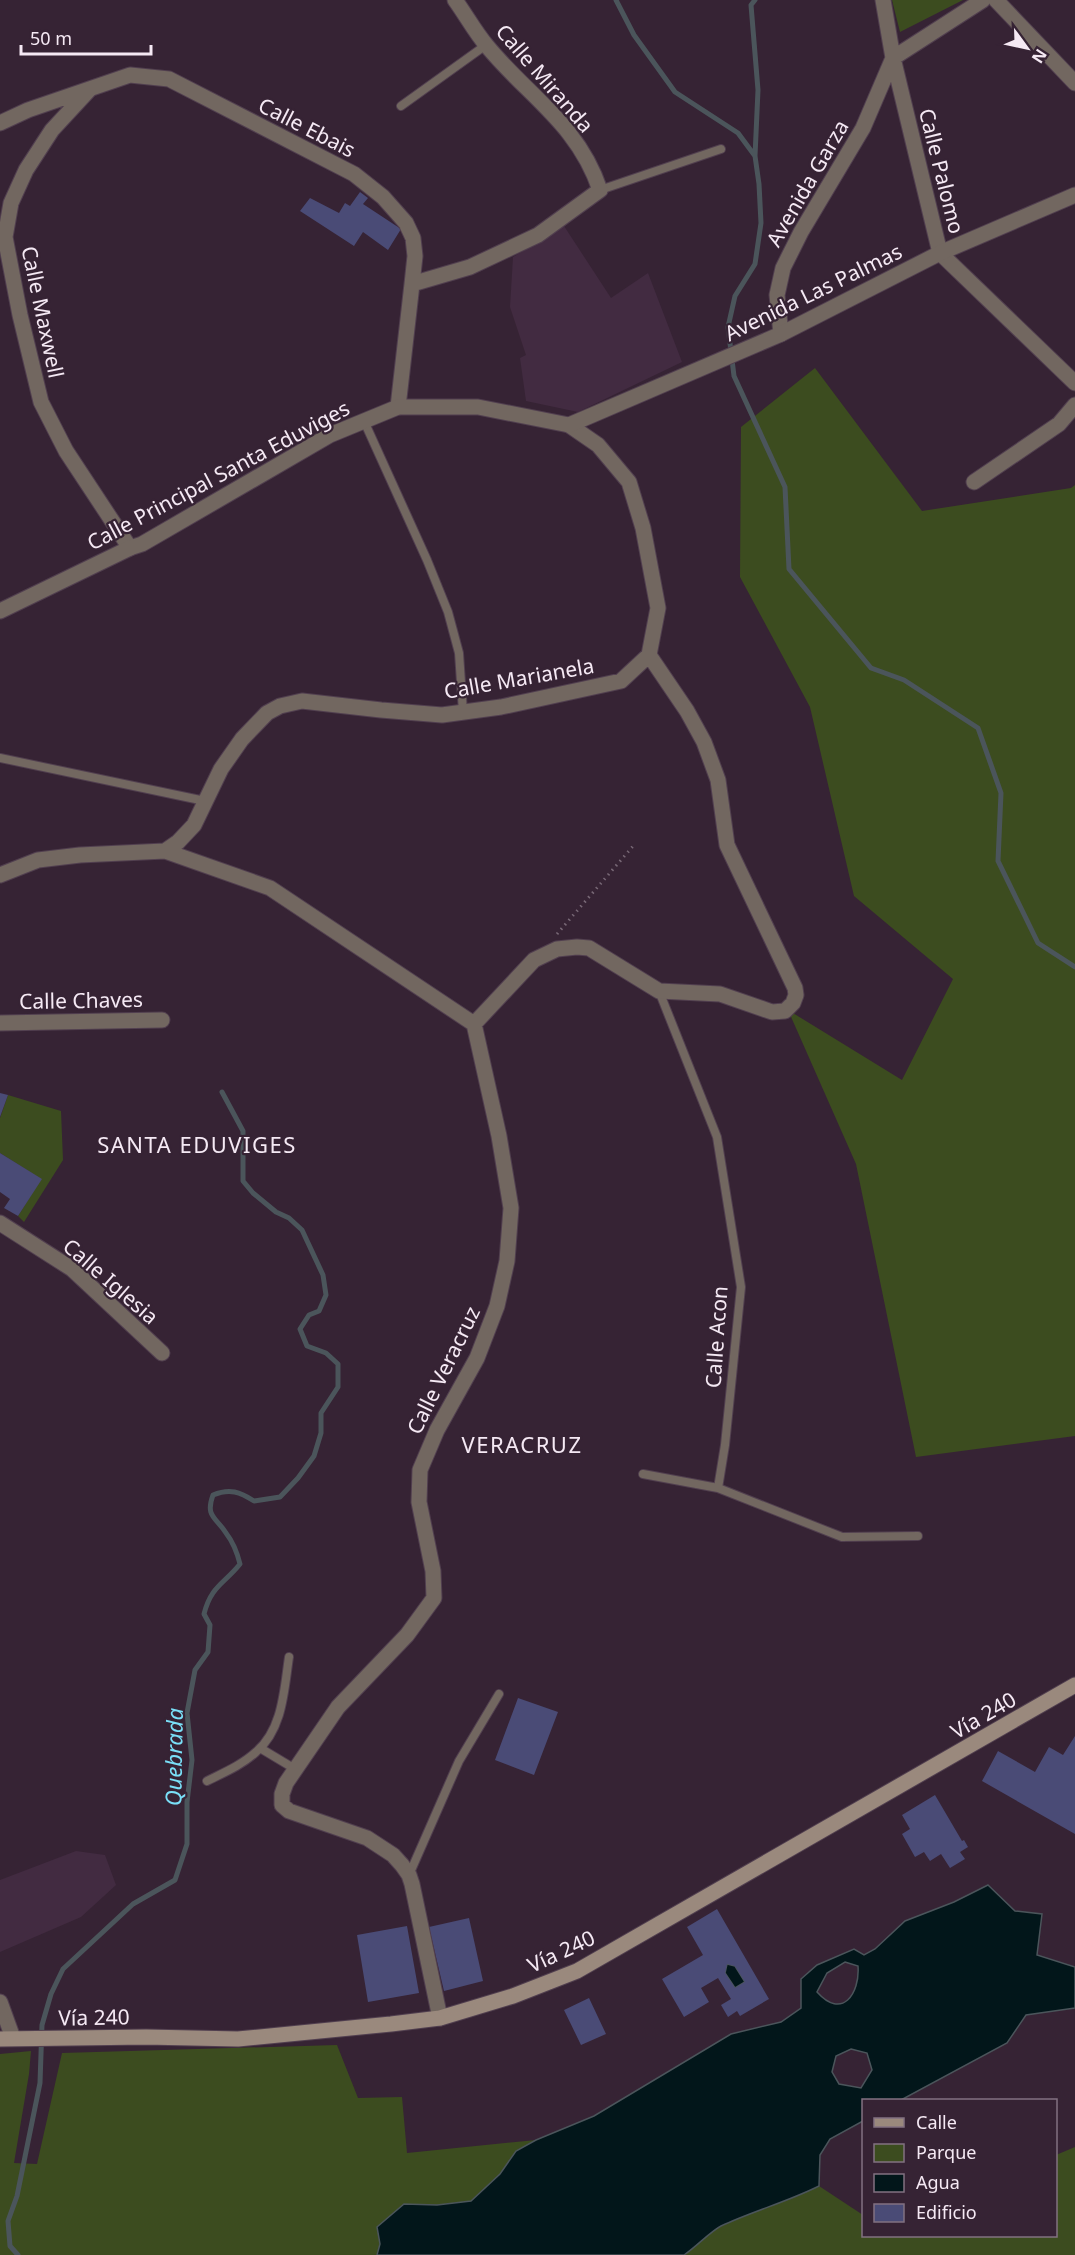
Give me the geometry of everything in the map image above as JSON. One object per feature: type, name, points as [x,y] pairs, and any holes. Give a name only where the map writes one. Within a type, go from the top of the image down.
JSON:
[{"type":"main road","name":"Vía 240","points":[[7,2039],[238,2038],[440,2018],[513,1996],[577,1971],[1075,1685]]},
{"type":"street","name":"Calle Miranda","points":[[455,0],[486,45],[560,120],[592,167],[600,190]]},
{"type":"street","name":"Calle Palomo","points":[[884,0],[893,58],[940,253],[1075,383]]},
{"type":"street","points":[[893,58],[983,0]]},
{"type":"street","points":[[996,0],[1075,83]]},
{"type":"street","name":"Avenida Garza","points":[[781,334],[777,295],[783,268],[801,232],[863,128],[893,58]]},
{"type":"street","name":"Calle Ebais","points":[[0,123],[28,110],[130,75],[169,79],[354,174],[383,197],[406,223],[413,238],[415,256],[398,407]]},
{"type":"street","name":"Calle Maxwell","points":[[92,87],[52,130],[26,170],[11,203],[5,237],[20,315],[41,402],[66,452],[130,548]]},
{"type":"street","points":[[412,284],[470,267],[538,235],[600,190]]},
{"type":"street","name":"Avenida Las Palmas","points":[[569,425],[781,334],[940,253],[1075,195]]},
{"type":"street","points":[[974,482],[1059,424],[1075,405]]},
{"type":"street","name":"Calle Principal Santa Eduviges","points":[[0,611],[142,544],[330,435],[398,407],[478,407],[569,425]]},
{"type":"street","points":[[0,875],[38,860],[165,850],[270,888],[474,1024],[534,960],[557,949],[577,946],[590,948],[659,992],[720,994],[772,1012],[784,1011],[793,1003],[796,995],[795,988],[727,845],[718,780],[704,742],[687,711],[649,655],[658,608],[643,528],[629,482],[598,445],[569,425]]},
{"type":"street","name":"Calle Marianela","points":[[165,850],[178,842],[194,825],[221,769],[242,739],[267,713],[280,706],[302,701],[432,714],[501,707],[621,681],[649,655]]},
{"type":"street","name":"Calle Chaves","points":[[0,1023],[162,1020]]},
{"type":"street","name":"Calle Veracruz","points":[[440,2018],[409,1875],[393,1855],[367,1838],[289,1811],[282,1805],[282,1794],[285,1783],[338,1707],[406,1635],[434,1598],[433,1571],[419,1502],[420,1470],[437,1430],[477,1358],[497,1306],[507,1261],[511,1208],[499,1136],[474,1024]]},
{"type":"street","name":"Calle Iglesia","points":[[0,1223],[72,1269],[162,1353]]},
{"type":"street","points":[[0,2002],[7,2039]]},
{"type":"lane","points":[[400,106],[486,45]]},
{"type":"lane","points":[[600,190],[721,149]]},
{"type":"lane","points":[[364,421],[448,612],[459,653],[463,712]]},
{"type":"lane","points":[[0,758],[205,801]]},
{"type":"lane","name":"Calle Acon","points":[[659,992],[717,1137],[741,1287],[725,1445],[717,1488]]},
{"type":"lane","points":[[643,1474],[717,1488],[842,1537],[918,1536]]},
{"type":"lane","points":[[207,1781],[240,1763],[260,1748],[271,1734],[282,1706],[289,1657]]},
{"type":"lane","points":[[409,1875],[459,1761],[499,1694]]},
{"type":"lane","points":[[260,1748],[295,1769]]},
{"type":"path","points":[[557,934],[634,845]]},
{"type":"shaded area","points":[[564,226],[611,298],[648,273],[682,362],[578,412],[526,401],[520,358],[526,355],[510,307],[513,257]]},
{"type":"shaded area","points":[[76,1851],[105,1855],[116,1885],[81,1917],[0,1952],[0,1880]]},
{"type":"green space","points":[[892,0],[963,0],[900,32]]},
{"type":"green space","points":[[815,368],[922,511],[1071,488],[1075,485],[1075,1436],[916,1457],[856,1164],[788,1010],[902,1080],[953,979],[854,896],[810,707],[740,577],[741,427]]},
{"type":"green space","points":[[8,1095],[61,1111],[63,1160],[24,1222],[18,1216],[41,1179],[0,1153],[0,1118]]},
{"type":"green space","points":[[337,2045],[358,2098],[402,2097],[407,2153],[536,2140],[516,2151],[500,2174],[471,2201],[437,2205],[404,2204],[377,2227],[380,2244],[377,2255],[0,2255],[0,2054],[31,2051],[14,2163],[37,2164],[62,2053]]},
{"type":"green space","points":[[1075,2147],[1075,2255],[684,2255],[722,2226],[819,2186],[862,2214],[862,2237],[1057,2237],[1057,2155]]},
{"type":"water","points":[[988,1885],[1015,1911],[1042,1914],[1037,1955],[1075,1967],[1075,2008],[1026,2015],[1007,2043],[903,2099],[862,2099],[862,2122],[830,2139],[820,2155],[819,2186],[721,2226],[684,2255],[377,2255],[380,2244],[377,2227],[404,2204],[437,2205],[471,2201],[500,2174],[516,2151],[536,2140],[594,2116],[731,2034],[781,2022],[801,2008],[801,1979],[817,1965],[854,1949],[864,1955],[875,1949],[905,1921],[954,1902]],"holes":[[[845,1962],[858,1966],[856,1986],[848,2000],[834,2004],[817,1992],[827,1973]],[[851,2049],[867,2053],[872,2070],[861,2088],[839,2084],[832,2072],[836,2056]]]},
{"type":"water","points":[[727,1964],[735,1966],[745,1982],[735,1988],[725,1973]]},
{"type":"building","points":[[360,192],[368,198],[363,204],[401,229],[388,250],[363,232],[354,246],[300,211],[310,198],[339,213],[345,203],[350,206]]},
{"type":"building","points":[[0,1093],[8,1095],[0,1117]]},
{"type":"building","points":[[0,1153],[42,1179],[18,1216],[4,1208],[10,1199],[0,1192]]},
{"type":"building","points":[[518,1698],[558,1712],[534,1775],[495,1760]]},
{"type":"building","points":[[1075,1736],[1075,1834],[982,1781],[998,1751],[1035,1772],[1049,1747],[1063,1755]]},
{"type":"building","points":[[935,1795],[962,1841],[964,1840],[968,1847],[960,1852],[965,1859],[950,1868],[941,1854],[930,1861],[924,1852],[915,1857],[902,1834],[910,1829],[902,1815]]},
{"type":"building","points":[[717,1909],[769,1999],[740,2016],[737,2011],[728,2017],[721,2005],[731,1999],[718,1978],[701,1988],[709,2002],[684,2017],[662,1979],[703,1955],[687,1927]],"holes":[[[727,1964],[735,1966],[745,1982],[735,1988],[725,1973]]]},
{"type":"building","points":[[469,1918],[483,1981],[444,1991],[429,1927]]},
{"type":"building","points":[[407,1926],[419,1993],[368,2002],[357,1935]]},
{"type":"building","points":[[589,1998],[606,2034],[581,2045],[564,2010]]},
{"type":"waterway","name":"Quebrada","points":[[616,0],[634,35],[675,92],[738,133],[755,156]]},
{"type":"waterway","points":[[755,0],[751,5],[758,90],[755,156],[761,223],[755,264],[735,296],[728,327],[734,376],[785,487],[789,569],[871,668],[904,680],[978,728],[1001,793],[998,861],[1038,943],[1075,967]]},
{"type":"waterway","name":"Quebrada","points":[[18,2255],[10,2246],[8,2221],[17,2196],[40,2083],[42,2025],[51,1994],[63,1969],[133,1904],[175,1880],[187,1844],[187,1802],[192,1760],[187,1713],[195,1670],[208,1652],[210,1625],[204,1614],[214,1591],[240,1564],[231,1540],[211,1512],[213,1495],[235,1492],[254,1501],[280,1497],[314,1456],[321,1433],[321,1413],[338,1387],[338,1364],[326,1353],[307,1346],[300,1329],[309,1315],[319,1311],[326,1295],[323,1275],[302,1230],[253,1193],[243,1181],[243,1131],[222,1092]]},
{"type":"district","name":"SANTA EDUVIGES","points":[[197,1144]]},
{"type":"district","name":"VERACRUZ","points":[[522,1444]]}]
